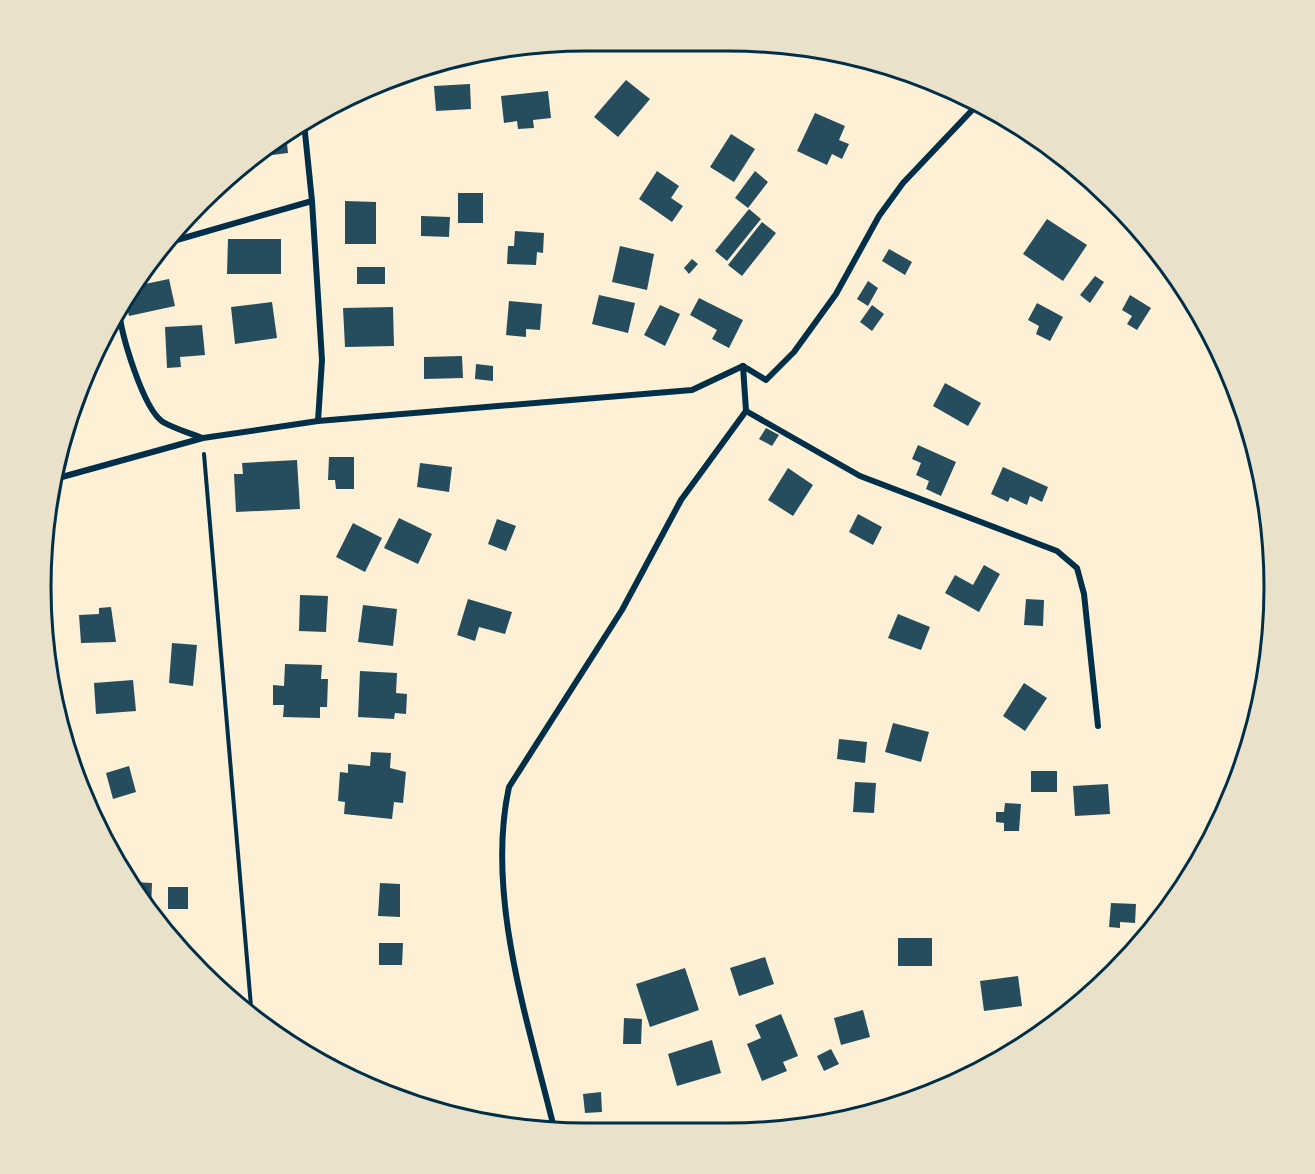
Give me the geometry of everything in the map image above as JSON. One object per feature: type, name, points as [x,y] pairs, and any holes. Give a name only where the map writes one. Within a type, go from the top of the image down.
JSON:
[{"type":"street","points":[[743,366],[766,380],[794,352],[836,294],[879,216],[903,183],[973,110]]},
{"type":"street","points":[[305,131],[312,201],[322,360],[318,421]]},
{"type":"street","points":[[180,239],[312,201]]},
{"type":"street","points":[[121,322],[128,357],[161,421],[203,438]]},
{"type":"street","points":[[553,1122],[513,954],[502,892],[502,818],[509,787],[622,610],[681,500],[746,411],[743,366]]},
{"type":"street","points":[[62,477],[203,438],[318,421],[692,390],[743,366]]},
{"type":"street","points":[[746,411],[860,476],[1057,551],[1070,561],[1079,575],[1084,594],[1098,726]]},
{"type":"path","points":[[203,438],[251,1004]]},
{"type":"building","points":[[626,80],[650,99],[618,137],[594,117]]},
{"type":"building","points":[[470,84],[471,109],[436,111],[434,86]]},
{"type":"building","points":[[548,91],[551,118],[533,120],[534,128],[518,129],[517,121],[504,123],[501,96]]},
{"type":"building","points":[[815,113],[845,126],[839,140],[849,144],[842,159],[832,154],[827,165],[797,151]]},
{"type":"building","points":[[731,134],[755,149],[734,182],[710,167]]},
{"type":"building","points":[[287,143],[288,153],[270,155]]},
{"type":"building","points":[[657,171],[679,186],[671,198],[683,206],[672,222],[639,199]]},
{"type":"building","points":[[755,171],[768,182],[748,208],[735,198]]},
{"type":"building","points":[[458,193],[483,193],[483,223],[458,223]]},
{"type":"building","points":[[345,201],[376,202],[376,244],[345,244]]},
{"type":"building","points":[[749,209],[761,219],[727,261],[715,251]]},
{"type":"building","points":[[421,216],[450,217],[449,237],[421,236]]},
{"type":"building","points":[[1047,219],[1087,245],[1063,281],[1023,254]]},
{"type":"building","points":[[762,222],[776,233],[742,276],[728,265]]},
{"type":"building","points":[[515,231],[544,233],[543,253],[537,252],[536,265],[507,264],[508,246],[514,246]]},
{"type":"building","points":[[228,239],[281,239],[281,274],[227,274]]},
{"type":"building","points":[[620,246],[654,254],[647,290],[612,282]]},
{"type":"building","points":[[889,249],[912,262],[905,275],[882,261]]},
{"type":"building","points":[[692,259],[698,264],[689,274],[684,268]]},
{"type":"building","points":[[357,267],[385,267],[385,284],[357,284]]},
{"type":"building","points":[[1095,276],[1104,282],[1090,303],[1080,295]]},
{"type":"building","points":[[169,279],[175,306],[129,316],[128,311],[145,284]]},
{"type":"building","points":[[868,281],[878,288],[868,306],[857,299]]},
{"type":"building","points":[[599,295],[635,303],[628,333],[592,324]]},
{"type":"building","points":[[1130,295],[1151,308],[1137,330],[1127,324],[1132,316],[1122,310]]},
{"type":"building","points":[[699,298],[743,320],[729,348],[712,339],[717,330],[690,315]]},
{"type":"building","points":[[509,301],[542,304],[540,330],[526,329],[526,337],[506,335]]},
{"type":"building","points":[[272,302],[277,338],[235,344],[231,307]]},
{"type":"building","points":[[1037,303],[1063,317],[1050,341],[1036,334],[1039,326],[1028,320]]},
{"type":"building","points":[[660,305],[680,314],[665,346],[644,335]]},
{"type":"building","points":[[872,305],[884,314],[872,331],[860,322]]},
{"type":"building","points":[[393,307],[394,346],[345,347],[343,308]]},
{"type":"building","points":[[202,325],[205,355],[180,357],[181,367],[167,368],[165,327]]},
{"type":"building","points":[[462,356],[463,378],[424,379],[424,357]]},
{"type":"building","points":[[476,364],[493,366],[493,381],[475,379]]},
{"type":"building","points":[[945,383],[981,403],[968,426],[933,406]]},
{"type":"building","points":[[766,428],[779,435],[772,446],[759,439]]},
{"type":"building","points":[[918,445],[956,462],[941,496],[926,489],[929,481],[916,475],[921,463],[912,459]]},
{"type":"building","points":[[329,457],[354,457],[354,489],[336,489],[335,480],[328,480]]},
{"type":"building","points":[[297,460],[300,509],[236,512],[234,474],[243,474],[242,463]]},
{"type":"building","points":[[420,463],[452,467],[449,492],[417,487]]},
{"type":"building","points":[[1003,467],[1048,487],[1042,502],[1030,496],[1027,505],[1010,497],[1008,502],[991,494]]},
{"type":"building","points":[[788,468],[813,485],[793,516],[768,500]]},
{"type":"building","points":[[858,514],[882,527],[873,545],[849,532]]},
{"type":"building","points":[[399,518],[432,534],[418,564],[384,548]]},
{"type":"building","points":[[497,519],[516,526],[506,551],[488,544]]},
{"type":"building","points":[[353,523],[382,538],[365,572],[336,557]]},
{"type":"building","points":[[984,565],[1000,574],[979,612],[945,593],[955,575],[973,585]]},
{"type":"building","points":[[300,595],[328,596],[326,632],[299,631]]},
{"type":"building","points":[[468,599],[512,612],[505,634],[479,627],[475,641],[457,635]]},
{"type":"building","points":[[1026,599],[1044,600],[1043,626],[1024,625]]},
{"type":"building","points":[[363,605],[397,609],[393,646],[358,642]]},
{"type":"building","points":[[111,607],[116,642],[81,643],[79,615],[99,614],[99,608]]},
{"type":"building","points":[[898,614],[930,627],[921,650],[888,638]]},
{"type":"building","points":[[172,643],[197,645],[193,686],[169,683]]},
{"type":"building","points":[[285,664],[322,665],[321,679],[328,679],[327,707],[320,707],[320,718],[283,717],[284,705],[273,705],[273,685],[284,686]]},
{"type":"building","points":[[360,671],[397,673],[396,693],[407,694],[406,714],[395,713],[394,719],[358,717]]},
{"type":"building","points":[[133,680],[136,711],[96,714],[94,683]]},
{"type":"building","points":[[1024,683],[1047,698],[1025,731],[1003,716]]},
{"type":"building","points":[[893,723],[929,732],[921,762],[885,752]]},
{"type":"building","points":[[839,739],[867,742],[865,763],[837,759]]},
{"type":"building","points":[[371,752],[391,753],[390,768],[406,772],[403,803],[394,802],[392,819],[344,814],[345,802],[338,801],[340,772],[348,773],[348,764],[370,766]]},
{"type":"building","points":[[129,766],[136,792],[113,799],[106,773]]},
{"type":"building","points":[[1031,771],[1057,771],[1057,792],[1031,792]]},
{"type":"building","points":[[855,782],[876,783],[874,813],[853,812]]},
{"type":"building","points":[[1108,784],[1110,814],[1075,816],[1073,786]]},
{"type":"building","points":[[1005,803],[1021,804],[1019,831],[1004,831],[1004,823],[996,822],[996,812],[1004,812]]},
{"type":"building","points":[[139,882],[152,883],[151,899]]},
{"type":"building","points":[[380,883],[400,884],[400,917],[378,916]]},
{"type":"building","points":[[168,887],[188,887],[188,909],[168,909]]},
{"type":"building","points":[[1111,903],[1136,904],[1135,923],[1120,922],[1120,928],[1109,927]]},
{"type":"building","points":[[898,938],[932,938],[932,966],[898,966]]},
{"type":"building","points":[[379,943],[403,943],[402,965],[379,965]]},
{"type":"building","points":[[765,957],[774,984],[739,996],[730,968]]},
{"type":"building","points":[[685,968],[699,1010],[650,1027],[636,984]]},
{"type":"building","points":[[1018,976],[1022,1006],[984,1011],[980,981]]},
{"type":"building","points":[[863,1010],[870,1037],[841,1045],[834,1018]]},
{"type":"building","points":[[781,1014],[798,1056],[783,1062],[787,1071],[762,1081],[747,1044],[761,1038],[755,1025]]},
{"type":"building","points":[[624,1018],[642,1019],[641,1044],[623,1044]]},
{"type":"building","points":[[712,1040],[721,1073],[677,1086],[668,1054]]},
{"type":"building","points":[[831,1049],[839,1064],[824,1071],[817,1056]]},
{"type":"building","points":[[601,1092],[602,1112],[585,1113],[583,1094]]}]
